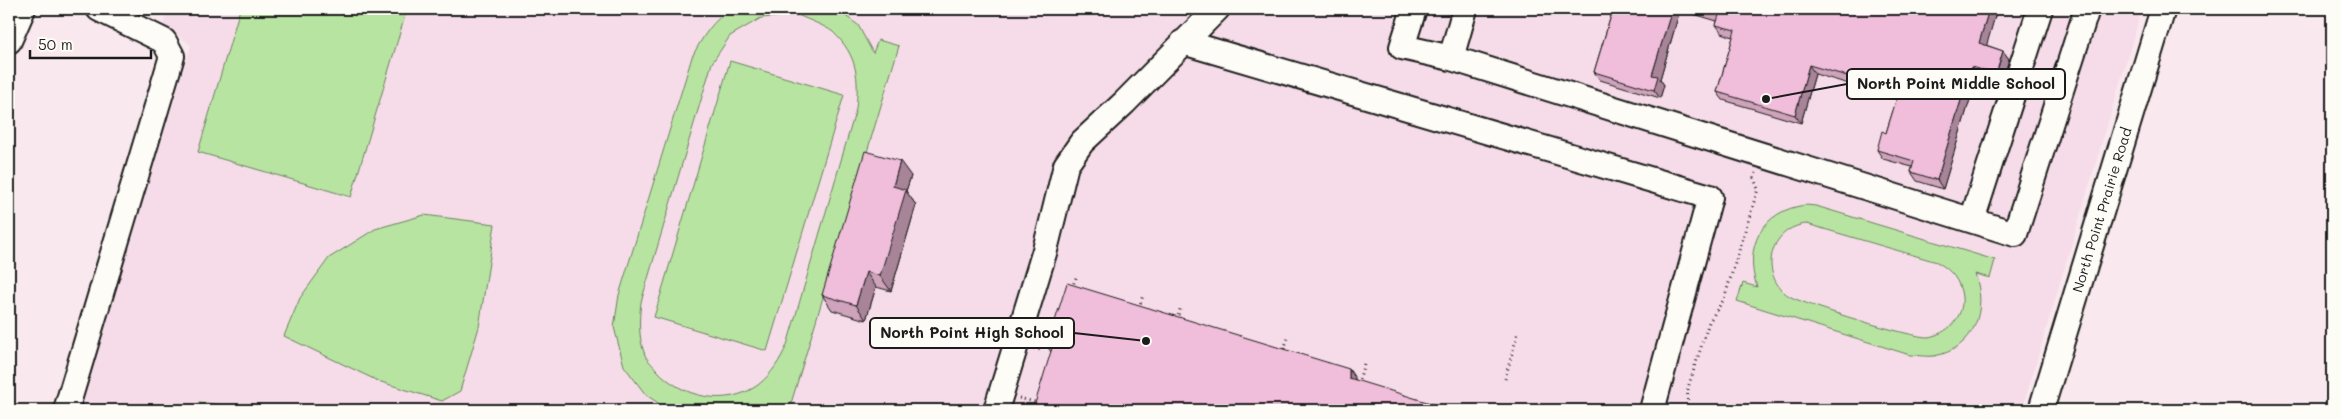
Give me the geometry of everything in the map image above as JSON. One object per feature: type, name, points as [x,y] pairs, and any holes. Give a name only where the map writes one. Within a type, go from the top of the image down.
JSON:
[{"type":"street","points":[[9,41],[23,9]]},
{"type":"street","points":[[66,410],[172,56],[164,41],[99,9]]},
{"type":"street","points":[[1005,403],[1066,165],[1082,142],[1124,103],[1217,9]]},
{"type":"street","points":[[1414,9],[1402,47],[1451,58],[2015,234],[2087,9]]},
{"type":"street","points":[[1451,58],[1465,9]]},
{"type":"street","points":[[1972,220],[2040,9]]},
{"type":"street","name":"North Point Prairie Road","points":[[2041,410],[2163,9]]},
{"type":"street","points":[[1183,42],[1710,197],[1652,410]]},
{"type":"path","points":[[1687,410],[1688,388],[1709,322],[1724,299],[1758,189],[1754,178],[1756,170]]},
{"type":"path","points":[[1072,288],[1077,275]]},
{"type":"path","points":[[1139,308],[1143,295]]},
{"type":"path","points":[[1176,320],[1181,306]]},
{"type":"path","points":[[1506,379],[1518,332]]},
{"type":"path","points":[[1284,349],[1288,338]]},
{"type":"path","points":[[1357,389],[1365,360]]},
{"type":"path","points":[[1496,410],[1499,401]]},
{"type":"path","points":[[1005,403],[1038,403]]},
{"type":"shaded area","points":[[168,9],[2142,9],[2022,410],[79,410],[191,45],[163,25]]},
{"type":"green space","points":[[240,9],[407,9],[351,197],[198,152]]},
{"type":"green space","points":[[732,9],[836,9],[858,25],[873,53],[878,40],[899,46],[789,410],[766,410],[767,404],[758,410],[669,410],[646,395],[624,366],[614,327],[619,295],[692,57],[709,30],[725,13]],"holes":[[[798,15],[833,32],[848,50],[857,77],[856,109],[787,345],[778,361],[758,385],[745,392],[732,396],[718,397],[691,393],[667,379],[646,357],[640,335],[641,302],[712,63],[730,36],[761,18]]]},
{"type":"green space","points":[[730,61],[844,95],[767,351],[654,317]]},
{"type":"green space","points":[[1806,205],[1816,206],[1995,260],[1990,278],[1975,274],[1979,287],[1980,301],[1975,326],[1960,345],[1948,352],[1934,356],[1910,355],[1737,301],[1743,283],[1757,287],[1753,272],[1753,258],[1755,245],[1760,233],[1767,223],[1778,214],[1791,208]],"holes":[[[1807,224],[1937,262],[1947,268],[1957,281],[1961,291],[1962,305],[1957,318],[1948,329],[1928,337],[1859,320],[1789,296],[1779,287],[1773,276],[1771,265],[1772,253],[1776,243],[1794,227]]]},
{"type":"green space","points":[[424,215],[495,224],[479,327],[460,391],[442,401],[378,381],[284,336],[300,298],[329,258],[375,229]]},
{"type":"green space","points":[[199,402],[258,410],[192,410]]},
{"type":"building","points":[[1613,9],[1672,9],[1652,75],[1658,76],[1654,90],[1594,72]]},
{"type":"building","points":[[1699,9],[1989,9],[1979,43],[2003,51],[1996,74],[1971,67],[1937,180],[1911,172],[1914,161],[1877,150],[1882,131],[1886,133],[1899,91],[1809,65],[1795,115],[1717,92],[1735,30],[1716,25],[1719,15]]},
{"type":"building","points":[[865,151],[900,161],[893,186],[906,190],[880,276],[866,272],[856,305],[822,295]]},
{"type":"building","points":[[1067,283],[1349,369],[1349,378],[1453,410],[1033,410],[1052,348],[1047,346]]},
{"type":"place","name":"North Point Middle School","points":[[1766,99]]},
{"type":"place","name":"North Point High School","points":[[1146,341]]}]
